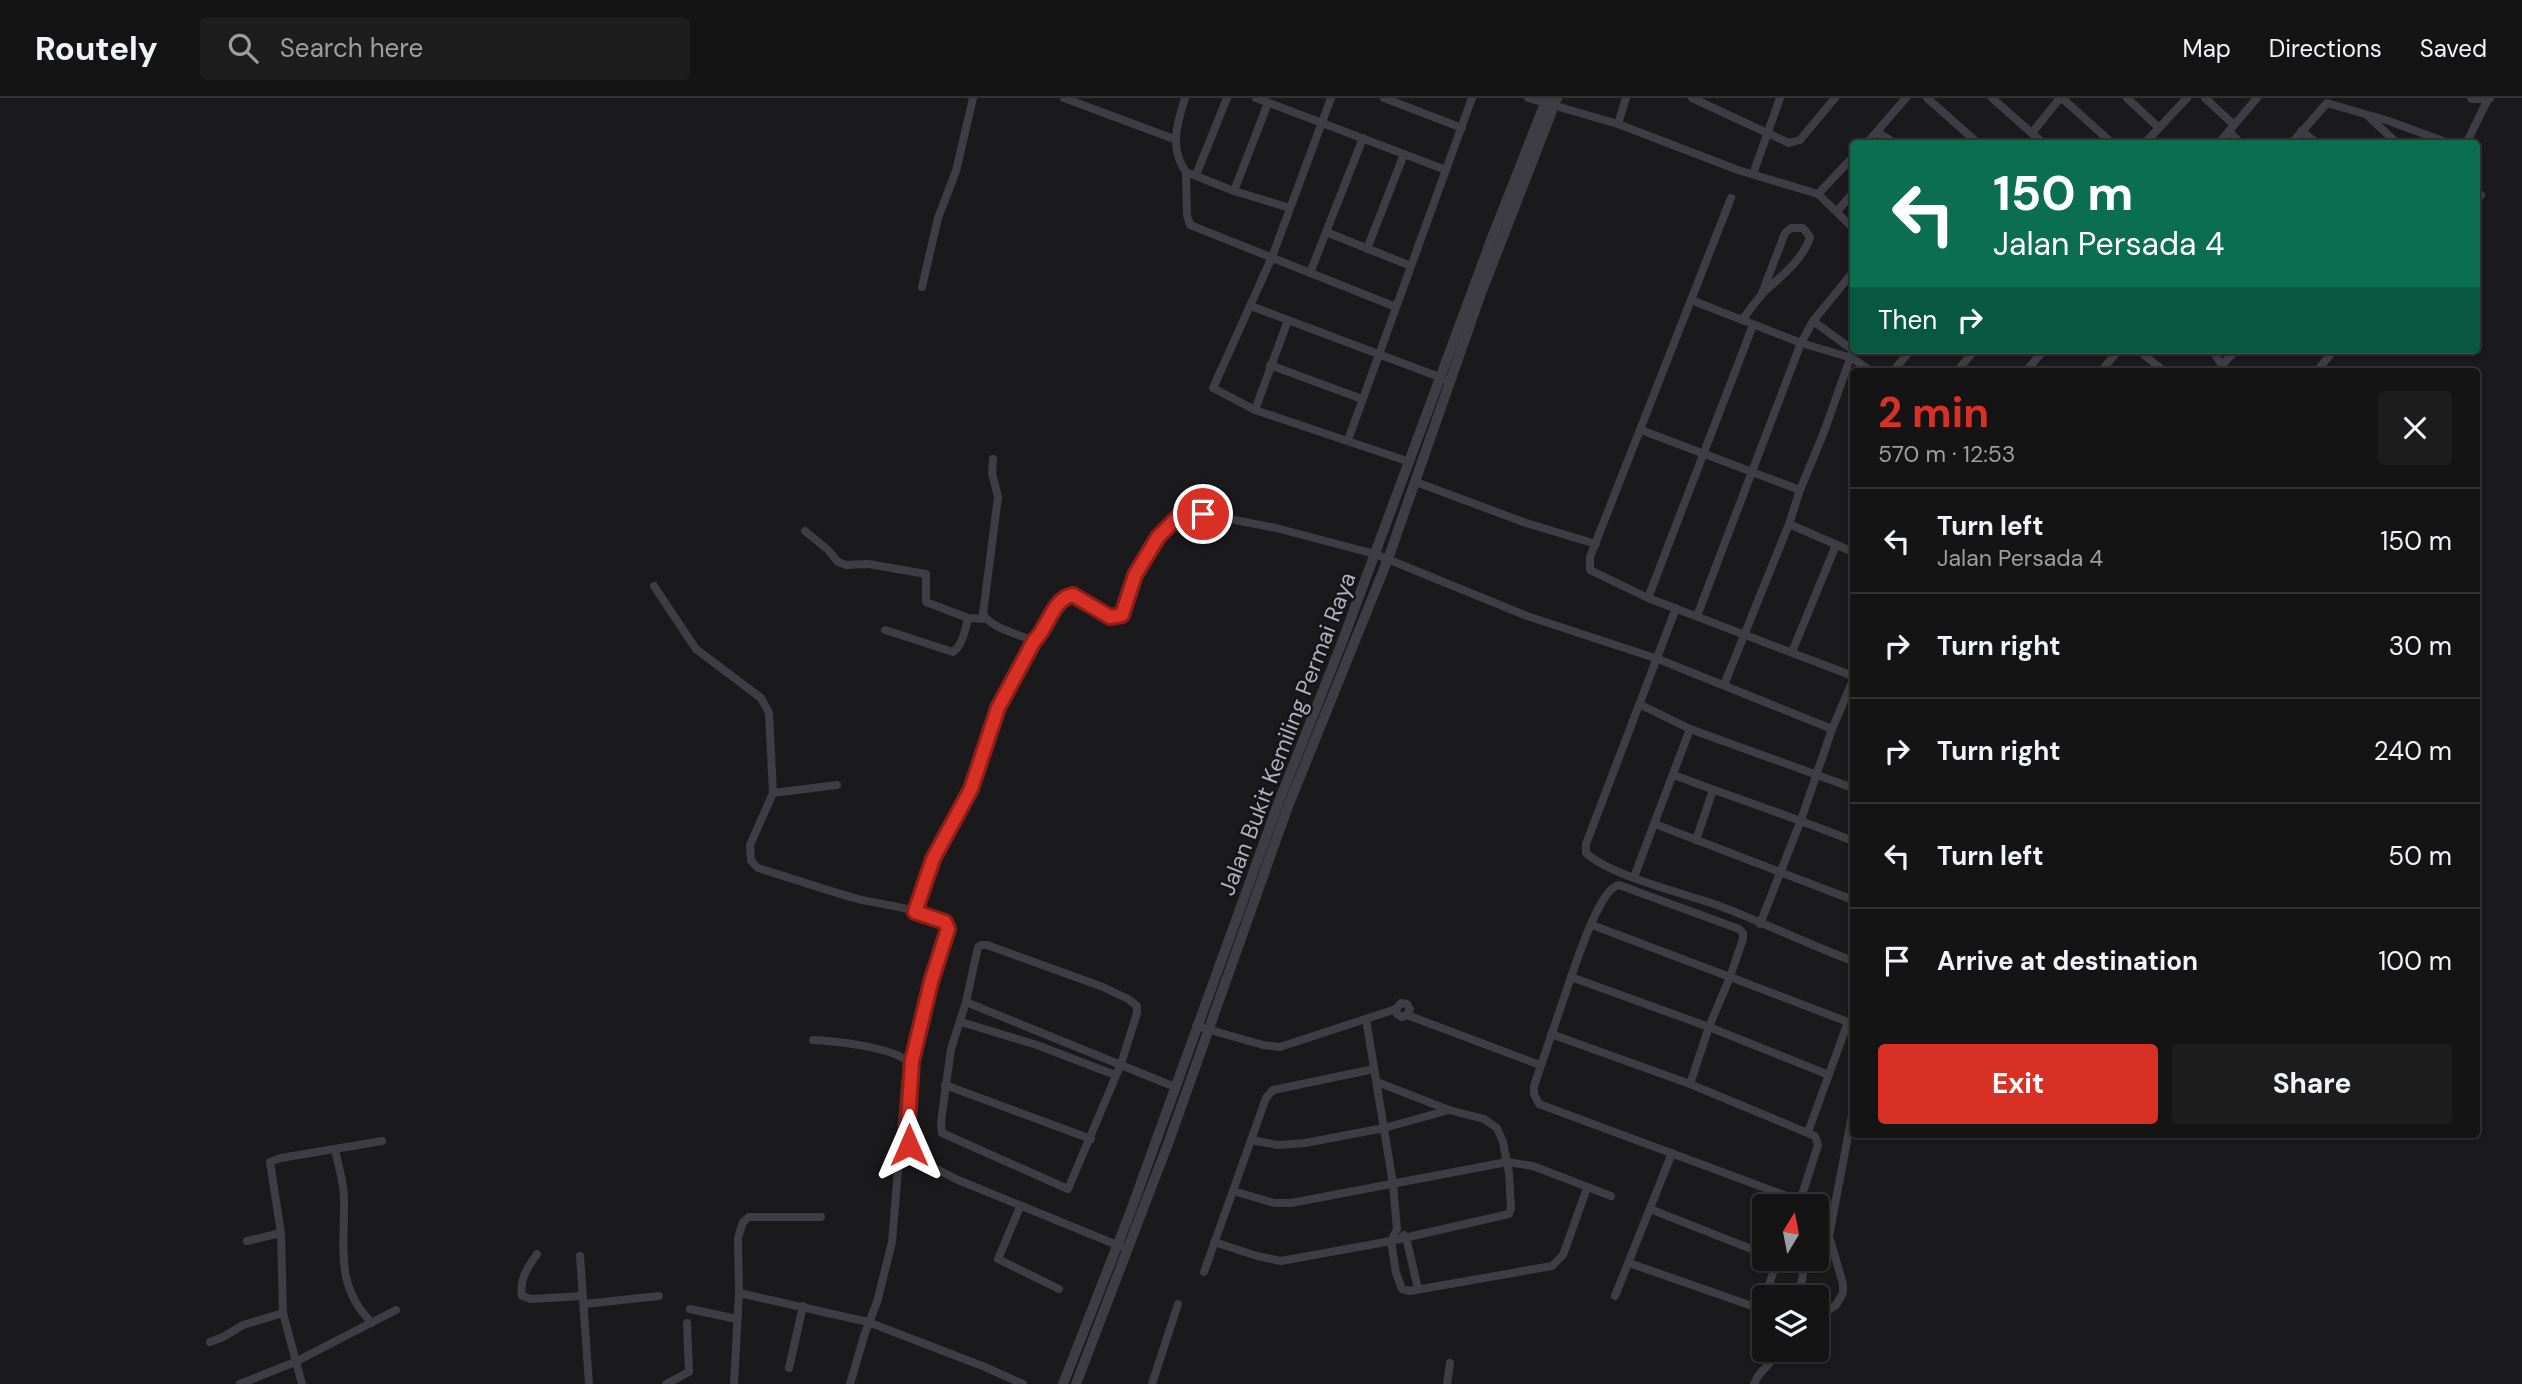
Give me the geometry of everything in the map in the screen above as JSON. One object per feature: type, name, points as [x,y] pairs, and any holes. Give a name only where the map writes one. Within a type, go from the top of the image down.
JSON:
[{"type":"street","points":[[922,286],[938,218],[956,171],[973,98]]},
{"type":"street","points":[[1065,98],[1174,139]]},
{"type":"street","points":[[1185,98],[1174,139],[1177,155],[1186,172],[1186,215],[1190,225],[1396,307]]},
{"type":"street","points":[[1196,175],[1227,98]]},
{"type":"street","points":[[1256,98],[1446,170]]},
{"type":"street","points":[[1331,98],[1272,257],[1213,388],[1255,410],[1410,463]]},
{"type":"street","points":[[1384,98],[1462,128]]},
{"type":"street","points":[[1348,440],[1472,98]]},
{"type":"street","points":[[1528,98],[1550,102],[1618,124],[1753,174],[1818,194],[1850,225]]},
{"type":"street","points":[[1618,124],[1626,98]]},
{"type":"street","points":[[1692,98],[1786,143],[1800,140],[1835,98]]},
{"type":"street","points":[[1753,174],[1780,98]]},
{"type":"street","points":[[1870,140],[1906,98]]},
{"type":"street","points":[[1927,98],[1974,140]]},
{"type":"street","points":[[1992,98],[2040,140]]},
{"type":"street","points":[[2001,106],[2007,98]]},
{"type":"street","points":[[2032,132],[2061,98],[2108,140]]},
{"type":"street","points":[[2127,98],[2158,127]]},
{"type":"street","points":[[2147,140],[2187,98]]},
{"type":"street","points":[[2205,98],[2238,140]]},
{"type":"street","points":[[2220,140],[2256,98]]},
{"type":"street","points":[[2468,140],[2489,98],[2472,98]]},
{"type":"street","name":"Jalan Bukit Kemiling Permai Raya","points":[[1063,1384],[1254,876],[1278,804],[1410,463],[1480,296],[1550,102]]},
{"type":"street","points":[[1234,191],[1268,103]]},
{"type":"street","points":[[2294,140],[2327,103],[2441,140]]},
{"type":"street","points":[[2366,114],[2395,140]]},
{"type":"street","points":[[2301,131],[2313,140]]},
{"type":"street","points":[[1877,132],[1890,140]]},
{"type":"street","points":[[2419,140],[2422,132]]},
{"type":"street","points":[[1310,274],[1363,138]]},
{"type":"street","points":[[1367,249],[1404,154]]},
{"type":"street","points":[[1818,194],[1850,160]]},
{"type":"street","points":[[1186,172],[1234,191],[1290,208]]},
{"type":"street","points":[[1837,212],[1850,197]]},
{"type":"street","points":[[1731,198],[1590,557],[1590,570],[1648,598],[1850,677]]},
{"type":"street","points":[[1742,320],[1761,296],[1789,269],[1809,241],[1809,234],[1803,228],[1791,228],[1785,233],[1761,296]]},
{"type":"street","points":[[1326,232],[1411,266]]},
{"type":"street","points":[[1697,615],[1801,344],[1813,321],[1850,276]]},
{"type":"street","points":[[1691,300],[1801,344],[1850,352]]},
{"type":"street","points":[[1251,306],[1446,379]]},
{"type":"street","points":[[1255,410],[1288,320]]},
{"type":"street","points":[[1813,321],[1850,351]]},
{"type":"street","points":[[1648,598],[1753,325]]},
{"type":"street","points":[[1724,685],[1789,524],[1853,354]]},
{"type":"street","points":[[1854,354],[1868,368]]},
{"type":"street","points":[[1896,368],[1908,354]]},
{"type":"street","points":[[1960,368],[1972,354]]},
{"type":"street","points":[[2028,368],[2040,354]]},
{"type":"street","points":[[2104,368],[2116,354]]},
{"type":"street","points":[[2143,354],[2160,368]]},
{"type":"street","points":[[2319,368],[2331,354]]},
{"type":"street","points":[[1270,365],[1362,399]]},
{"type":"street","name":"Jalan Bukit Kemiling Permai Raya","points":[[1076,1384],[1169,1141],[1287,808],[1388,559],[1416,482],[1446,379]]},
{"type":"street","points":[[1641,430],[1800,489]]},
{"type":"street","points":[[986,619],[983,610],[998,497],[992,473],[993,459]]},
{"type":"street","points":[[1416,482],[1526,523],[1596,544]]},
{"type":"street","points":[[915,912],[933,859],[971,789],[998,708],[1034,641],[1066,596],[1078,597],[1110,617],[1122,615],[1135,575],[1158,537],[1179,516],[1203,514],[1276,528],[1375,554],[1527,617],[1658,659],[1832,729]]},
{"type":"street","points":[[1789,524],[1850,551]]},
{"type":"street","points":[[805,531],[838,562],[926,574],[926,602],[968,618],[986,619],[1034,641]]},
{"type":"street","points":[[1792,652],[1836,545]]},
{"type":"street","points":[[654,586],[695,649],[761,698],[769,713],[773,793],[750,845],[751,861],[758,868],[945,922],[948,929],[931,982],[912,1061],[907,1137],[911,1150],[925,1163],[958,1180],[1129,1248]]},
{"type":"street","points":[[1676,608],[1586,853],[1634,877],[1719,906],[1850,960]]},
{"type":"street","points":[[885,630],[953,652],[962,639],[968,618]]},
{"type":"street","points":[[1760,924],[1850,685]]},
{"type":"street","points":[[1641,705],[1690,729],[1850,787]]},
{"type":"street","points":[[1634,877],[1690,729]]},
{"type":"street","points":[[1674,775],[1850,840]]},
{"type":"street","points":[[773,793],[837,785]]},
{"type":"street","points":[[1696,840],[1713,790]]},
{"type":"street","points":[[1655,824],[1850,899]]},
{"type":"street","points":[[1690,1084],[1744,936],[1739,929],[1616,885],[1603,899],[1539,1065],[1534,1086],[1534,1094],[1539,1104],[1774,1194]]},
{"type":"street","points":[[1592,925],[1848,1022],[1808,1132]]},
{"type":"street","points":[[985,945],[1103,987],[1137,1006],[1121,1064],[1068,1189],[942,1133],[940,1122],[951,1049],[961,1022],[978,947],[985,945]]},
{"type":"street","points":[[1571,977],[1709,1027],[1829,1076]]},
{"type":"street","points":[[966,1002],[1175,1087]]},
{"type":"street","points":[[1196,1026],[1263,1045],[1280,1046],[1396,1009],[1399,1004],[1406,1003],[1410,1009],[1407,1015],[1539,1065]]},
{"type":"street","points":[[1366,1019],[1393,1184],[1397,1229],[1391,1241],[1399,1285],[1405,1291],[1552,1266],[1563,1255],[1587,1188]]},
{"type":"street","points":[[961,1022],[1037,1045],[1115,1075]]},
{"type":"street","points":[[1037,1045],[1042,1031]]},
{"type":"street","points":[[1551,1034],[1690,1084],[1815,1136],[1818,1145],[1803,1194]]},
{"type":"street","points":[[813,1040],[837,1041],[890,1053],[907,1061],[892,1242],[877,1302],[850,1384]]},
{"type":"street","points":[[1203,1272],[1266,1098],[1273,1090],[1374,1069]]},
{"type":"street","points":[[1214,1242],[1281,1261],[1391,1241],[1509,1214],[1511,1208],[1507,1162],[1500,1133],[1493,1124],[1377,1083]]},
{"type":"street","points":[[945,1085],[1091,1139]]},
{"type":"street","points":[[1251,1140],[1278,1145],[1305,1143],[1384,1128],[1449,1110]]},
{"type":"street","points":[[1829,1310],[1836,1305],[1843,1293],[1843,1284],[1829,1236],[1850,1126]]},
{"type":"street","points":[[302,1384],[283,1313],[281,1233],[270,1162],[382,1141]]},
{"type":"street","points":[[335,1149],[344,1196],[341,1241],[348,1290],[357,1308],[372,1323]]},
{"type":"street","points":[[1615,1296],[1672,1153]]},
{"type":"street","points":[[1233,1191],[1273,1203],[1291,1203],[1507,1162],[1533,1166],[1611,1196]]},
{"type":"street","points":[[1020,1206],[999,1259],[1059,1289]]},
{"type":"street","points":[[1650,1209],[1752,1249]]},
{"type":"street","points":[[734,1384],[739,1293],[738,1238],[743,1222],[750,1217],[821,1217]]},
{"type":"street","points":[[1397,1229],[1406,1237],[1418,1289]]},
{"type":"street","points":[[247,1241],[281,1233]]},
{"type":"street","points":[[537,1254],[525,1270],[522,1296],[531,1299],[584,1300],[659,1296]]},
{"type":"street","points":[[580,1256],[589,1384]]},
{"type":"street","points":[[1629,1263],[1752,1305]]},
{"type":"street","points":[[739,1293],[869,1322],[1023,1384]]},
{"type":"street","points":[[1152,1384],[1178,1304]]},
{"type":"street","points":[[789,1368],[803,1306]]},
{"type":"street","points":[[690,1309],[737,1319]]},
{"type":"street","points":[[240,1384],[295,1363],[396,1310]]},
{"type":"street","points":[[210,1342],[243,1325],[283,1313]]},
{"type":"street","points":[[666,1384],[690,1371],[687,1323]]},
{"type":"street","points":[[1754,1384],[1770,1362]]},
{"type":"street","points":[[1447,1384],[1450,1363]]},
{"type":"route","points":[[909,1145],[907,1137],[912,1061],[931,982],[948,929],[945,922],[915,912],[933,859],[971,789],[998,708],[1014,675],[1062,599],[1073,595],[1110,617],[1122,615],[1135,575],[1158,537],[1179,516],[1203,514]]}]
